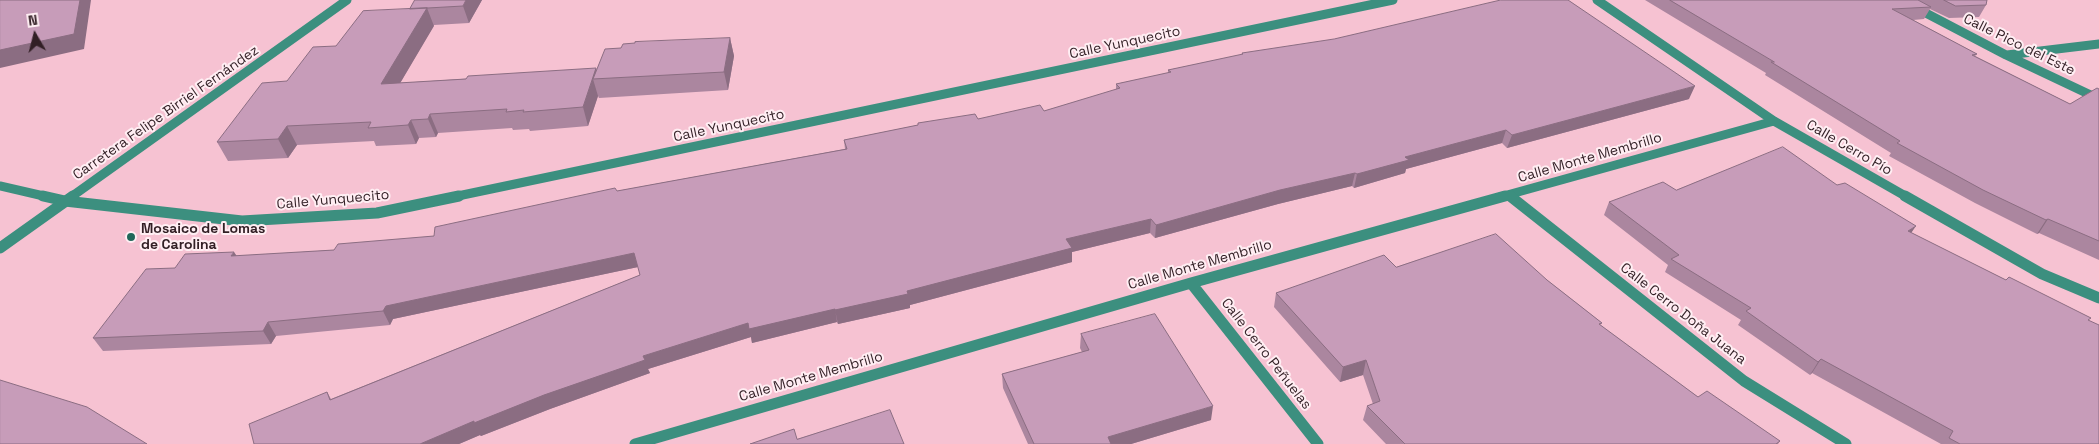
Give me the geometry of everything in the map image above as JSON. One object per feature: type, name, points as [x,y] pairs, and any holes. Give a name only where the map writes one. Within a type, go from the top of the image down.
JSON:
[{"type":"street","name":"Carretera Felipe Birriel Fernández","points":[[0,248],[347,0]]},
{"type":"street","name":"Calle Yunquecito","points":[[0,186],[65,201],[242,221],[377,213],[1393,0]]},
{"type":"street","name":"Calle Cerro Pío","points":[[1597,0],[1774,121],[2042,274],[2099,298]]},
{"type":"street","name":"Calle Pico del Este","points":[[1901,0],[2006,55],[2099,99]]},
{"type":"street","points":[[2006,55],[2099,44]]},
{"type":"street","name":"Calle Monte Membrillo","points":[[635,444],[1191,283],[1510,196],[1774,121]]},
{"type":"street","name":"Calle Cerro Doña Juana","points":[[1510,196],[1744,381],[1846,444]]},
{"type":"street","name":"Calle Cerro Peñuelas","points":[[1191,283],[1318,444]]},
{"type":"building","points":[[0,0],[80,0],[74,34],[0,50]]},
{"type":"building","points":[[415,0],[466,0],[463,6],[410,9]]},
{"type":"building","points":[[1501,0],[1568,0],[1695,86],[1512,135],[1506,130],[1405,157],[1409,160],[1357,174],[1280,190],[1156,225],[1151,219],[1066,239],[1072,248],[907,291],[908,294],[749,329],[748,323],[643,356],[645,360],[544,395],[474,423],[474,421],[420,444],[254,444],[249,424],[327,392],[330,400],[640,275],[634,253],[386,306],[383,311],[268,322],[263,331],[93,338],[146,269],[175,268],[185,254],[234,252],[231,256],[334,250],[338,244],[434,236],[435,227],[615,188],[617,191],[847,149],[844,140],[918,125],[918,123],[975,114],[978,119],[1040,105],[1044,111],[1120,88],[1116,84],[1171,72],[1168,70],[1242,53],[1334,39]]},
{"type":"building","points":[[1670,0],[1918,0],[1931,7],[1892,9],[1977,54],[1972,55],[2070,104],[2097,88],[2099,89],[2099,241],[2048,219],[2046,220],[1983,190],[1897,143],[1900,141]]},
{"type":"building","points":[[1944,0],[1987,0],[1986,5],[1956,6]]},
{"type":"building","points":[[427,8],[381,84],[466,79],[468,76],[596,68],[583,107],[523,112],[524,110],[506,112],[507,109],[430,114],[428,119],[411,120],[408,125],[368,128],[371,122],[287,126],[278,139],[217,142],[262,83],[287,81],[313,47],[336,46],[363,11]]},
{"type":"building","points":[[730,38],[724,72],[593,79],[605,49],[621,48],[623,44],[635,42]]},
{"type":"building","points":[[1783,147],[1837,185],[1845,183],[1916,226],[1908,231],[2006,280],[2009,277],[2091,318],[2088,320],[2099,325],[2099,444],[1960,444],[1949,438],[1953,431],[1821,359],[1818,362],[1746,311],[1751,308],[1671,259],[1679,255],[1609,202],[1663,182],[1676,190]]},
{"type":"building","points":[[1496,234],[1547,280],[1602,323],[1599,324],[1698,397],[1707,391],[1780,441],[1776,444],[1405,444],[1367,406],[1380,401],[1366,360],[1343,367],[1276,293],[1384,255],[1396,267]]},
{"type":"building","points":[[1155,314],[1213,406],[1108,437],[1111,444],[1034,444],[1002,374],[1089,350],[1081,334]]},
{"type":"building","points":[[0,380],[87,407],[147,444],[0,444]]},
{"type":"building","points":[[890,410],[904,444],[750,444],[794,429],[797,439]]},
{"type":"place","name":"Mosaico de Lomas de Carolina","points":[[131,237]]}]
